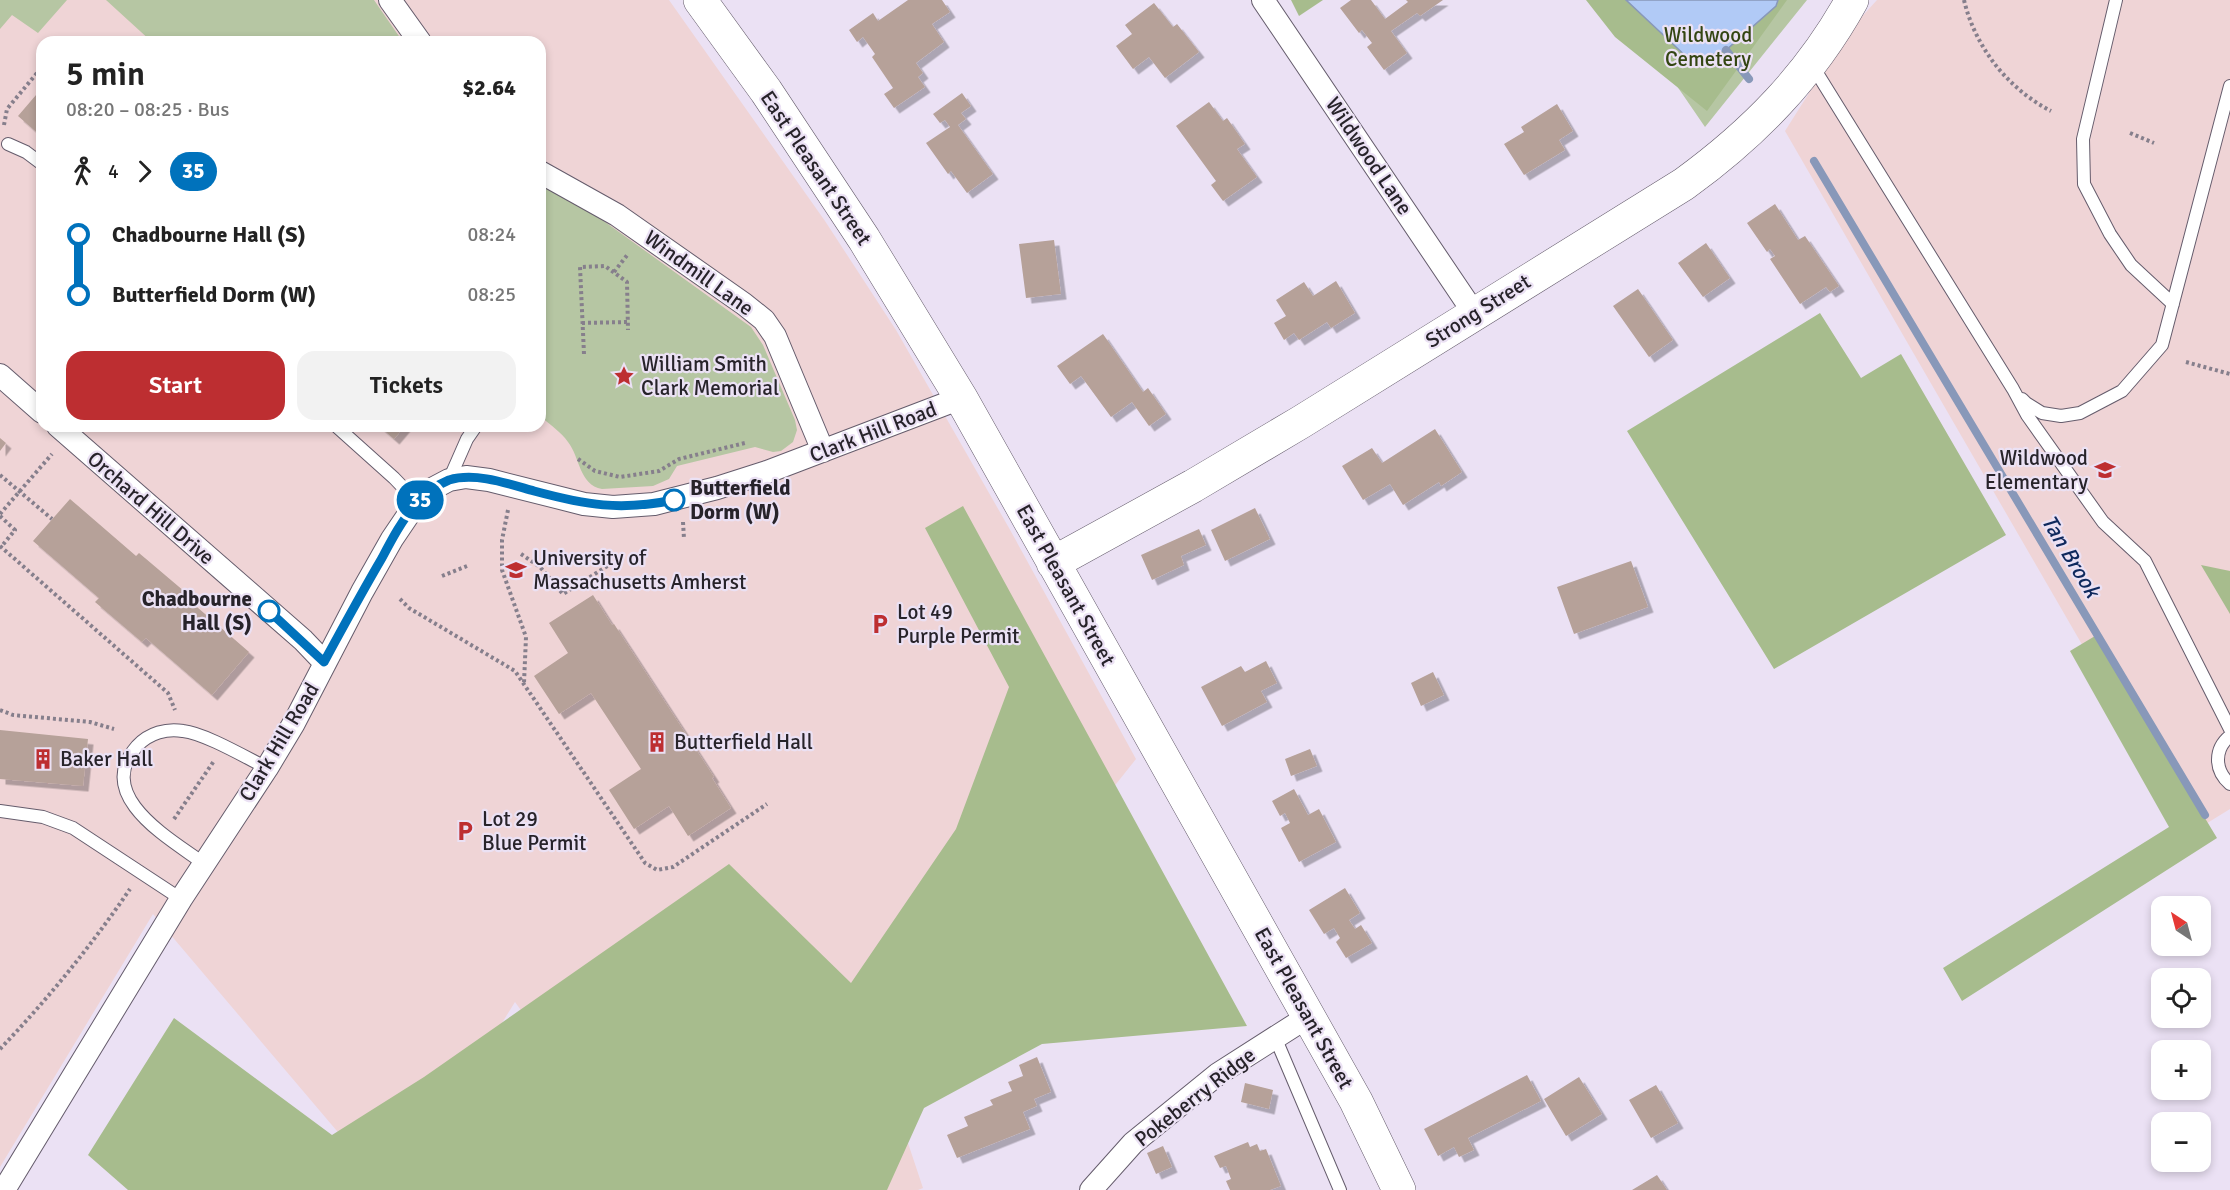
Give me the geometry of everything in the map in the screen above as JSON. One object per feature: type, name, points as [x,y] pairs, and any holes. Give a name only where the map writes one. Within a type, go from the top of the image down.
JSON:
[{"type":"main road","name":"East Pleasant Street","points":[[700,0],[766,91],[864,239],[961,398],[1309,1016],[1356,1101],[1399,1190]]},
{"type":"main road","name":"Strong Street","points":[[1053,563],[1193,486],[1291,428],[1655,203],[1717,160],[1774,108],[1834,32],[1852,0]]},
{"type":"street","points":[[390,0],[416,36]]},
{"type":"street","name":"Wildwood Lane","points":[[1263,0],[1474,313]]},
{"type":"street","name":"Windmill Lane","points":[[546,175],[617,215],[764,320],[780,348],[823,451]]},
{"type":"street","points":[[0,375],[36,407]]},
{"type":"street","name":"Clark Hill Road","points":[[3,1190],[203,863],[267,768],[294,723],[372,574],[417,502],[432,489],[449,480],[466,477],[512,485],[584,504],[613,507],[646,505],[717,488],[823,451],[961,398]]},
{"type":"street","name":"Orchard Hill Drive","points":[[65,432],[303,640],[324,662]]},
{"type":"street","name":"Pokeberry Ridge","points":[[1091,1190],[1133,1143],[1218,1074],[1309,1016]]},
{"type":"lane","points":[[2116,0],[2084,140],[2084,184],[2110,234],[2131,265],[2173,304]]},
{"type":"lane","points":[[1811,63],[2027,415],[2103,522],[2145,561],[2230,729]]},
{"type":"lane","points":[[2013,389],[2026,403],[2042,413],[2061,416],[2080,413],[2122,391],[2162,345],[2230,86]]},
{"type":"lane","points":[[8,144],[36,160]]},
{"type":"lane","points":[[343,432],[417,502]]},
{"type":"lane","points":[[449,480],[472,432]]},
{"type":"lane","points":[[203,863],[164,835],[141,815],[130,801],[123,770],[133,751],[142,740],[168,729],[186,731],[267,768]]},
{"type":"lane","points":[[2230,736],[2220,747],[2217,756],[2221,774],[2230,784]]},
{"type":"lane","points":[[0,812],[43,817],[73,828],[181,899]]},
{"type":"lane","points":[[1275,1037],[1341,1190]]},
{"type":"path","points":[[1964,0],[1967,12],[1985,48],[2004,78],[2032,101],[2051,111]]},
{"type":"path","points":[[8,144],[4,119],[7,109],[36,74]]},
{"type":"path","points":[[2130,133],[2154,143]]},
{"type":"path","points":[[584,354],[580,267],[605,266],[627,282],[628,330]]},
{"type":"path","points":[[582,323],[628,322]]},
{"type":"path","points":[[2186,362],[2230,374]]},
{"type":"path","points":[[578,459],[595,471],[620,477],[659,471],[679,459],[745,443]]},
{"type":"path","points":[[55,451],[0,515],[15,530],[1,547],[168,693],[176,710]]},
{"type":"path","points":[[679,459],[680,465]]},
{"type":"path","points":[[0,475],[52,519]]},
{"type":"path","points":[[512,485],[502,540],[502,570],[526,637],[524,685]]},
{"type":"path","points":[[682,515],[684,539]]},
{"type":"path","points":[[521,554],[540,567],[563,594],[609,565]]},
{"type":"path","points":[[442,576],[467,566]]},
{"type":"path","points":[[400,599],[409,608],[515,671],[645,863],[657,870],[672,867],[767,804]]},
{"type":"path","points":[[0,710],[13,716],[90,722],[114,729]]},
{"type":"path","points":[[170,824],[216,758]]},
{"type":"path","points":[[0,1049],[31,1017],[96,939],[135,882]]},
{"type":"shaded area","name":"University of Massachusetts Amherst","points":[[0,0],[669,0],[825,221],[896,330],[1009,528],[1136,759],[885,1074],[923,1188],[918,1190],[651,1190],[515,1002],[398,1190],[387,1190],[153,914],[0,1167]]},
{"type":"shaded area","name":"Wildwood Elementary","points":[[1877,0],[2230,0],[2230,809],[2191,833],[1785,131],[1847,33]]},
{"type":"green space","points":[[0,0],[67,0],[38,33],[12,15],[0,29]]},
{"type":"green space","points":[[106,0],[374,0],[399,36],[145,36]]},
{"type":"green space","points":[[1291,0],[1323,0],[1299,16]]},
{"type":"green space","name":"Wildwood Cemetery","points":[[1586,0],[1787,0],[1707,111],[1615,37]]},
{"type":"green space","name":"Wildwood Cemetery","points":[[1618,0],[1807,0],[1705,127]]},
{"type":"green space","points":[[546,187],[601,219],[751,327],[763,345],[795,420],[797,430],[793,442],[781,451],[773,452],[755,447],[677,466],[669,479],[653,486],[602,489],[594,486],[584,476],[572,448],[546,421]]},
{"type":"green space","points":[[1820,313],[1861,378],[1901,354],[2006,535],[1774,669],[1627,431]]},
{"type":"green space","points":[[963,506],[1247,1026],[1042,1044],[924,1108],[887,1190],[128,1190],[88,1155],[174,1018],[332,1135],[424,1077],[729,864],[851,983],[956,829],[1009,687],[925,528]]},
{"type":"green space","points":[[2201,565],[2230,571],[2230,614]]},
{"type":"green space","points":[[2095,636],[2217,838],[1962,1001],[1943,968],[2169,827],[2070,651]]},
{"type":"water","points":[[1626,0],[1778,0],[1776,6],[1726,50],[1692,62]]},
{"type":"building","points":[[908,0],[942,0],[950,12],[932,24],[944,42],[916,63],[923,73],[918,77],[925,87],[894,108],[884,94],[893,88],[872,57],[875,54],[863,37],[857,42],[849,30],[873,13],[878,21]]},
{"type":"building","points":[[1351,0],[1371,0],[1385,19],[1408,2],[1406,0],[1443,0],[1420,16],[1417,13],[1391,31],[1407,53],[1384,70],[1367,47],[1372,43],[1362,30],[1359,33],[1340,8]]},
{"type":"building","points":[[1154,3],[1173,27],[1177,24],[1199,52],[1165,78],[1149,57],[1133,69],[1116,46],[1132,34],[1125,25]]},
{"type":"building","points":[[962,93],[971,106],[961,113],[966,119],[958,125],[993,174],[967,193],[951,171],[948,174],[926,143],[950,127],[945,120],[940,123],[933,114]]},
{"type":"building","points":[[36,95],[36,132],[18,116]]},
{"type":"building","points":[[1209,102],[1223,121],[1227,118],[1245,144],[1237,149],[1257,177],[1223,201],[1211,185],[1216,181],[1176,126]]},
{"type":"building","points":[[1557,104],[1573,131],[1559,140],[1565,150],[1524,175],[1504,144],[1524,132],[1521,127]]},
{"type":"building","points":[[1775,204],[1798,240],[1805,236],[1839,286],[1830,292],[1826,287],[1800,304],[1770,259],[1775,256],[1770,249],[1767,252],[1747,223]]},
{"type":"building","points":[[1054,240],[1061,294],[1026,298],[1019,244]]},
{"type":"building","points":[[1706,243],[1730,278],[1703,297],[1678,263]]},
{"type":"building","points":[[1336,281],[1355,313],[1331,328],[1327,322],[1299,340],[1294,333],[1284,340],[1274,323],[1286,316],[1276,300],[1304,282],[1313,296]]},
{"type":"building","points":[[1638,289],[1673,340],[1649,357],[1613,306]]},
{"type":"building","points":[[1103,334],[1143,392],[1148,388],[1166,414],[1149,426],[1132,402],[1111,417],[1081,376],[1070,384],[1057,366]]},
{"type":"building","points":[[1435,429],[1462,472],[1441,486],[1439,482],[1403,505],[1390,484],[1363,500],[1342,466],[1372,448],[1382,463]]},
{"type":"building","points":[[386,432],[400,432],[394,439]]},
{"type":"building","points":[[0,438],[6,443],[0,451]]},
{"type":"building","points":[[70,499],[136,556],[139,553],[185,592],[183,595],[249,652],[212,695],[146,638],[142,642],[95,602],[99,598],[33,541]]},
{"type":"building","points":[[1255,508],[1270,539],[1225,561],[1211,530]]},
{"type":"building","points":[[1199,529],[1206,545],[1181,556],[1184,565],[1152,580],[1141,555]]},
{"type":"building","points":[[1631,561],[1648,607],[1574,634],[1557,587]]},
{"type":"building","name":"Butterfield Hall","points":[[593,595],[714,777],[712,778],[731,808],[688,836],[669,806],[634,829],[609,790],[641,769],[591,693],[559,714],[534,676],[568,653],[549,623]]},
{"type":"building","points":[[1266,661],[1277,683],[1261,691],[1267,702],[1222,726],[1201,687],[1241,666],[1245,672]]},
{"type":"building","points":[[1433,672],[1444,695],[1421,706],[1411,683]]},
{"type":"building","name":"Baker Hall","points":[[0,730],[88,739],[83,786],[0,779]]},
{"type":"building","points":[[1310,749],[1317,766],[1291,776],[1285,759]]},
{"type":"building","points":[[1294,789],[1308,815],[1319,809],[1336,842],[1299,862],[1281,828],[1290,823],[1285,813],[1280,816],[1272,801]]},
{"type":"building","points":[[1345,888],[1360,913],[1349,920],[1355,929],[1361,925],[1372,943],[1346,958],[1336,942],[1340,938],[1334,928],[1324,934],[1309,910]]},
{"type":"building","points":[[1037,1057],[1051,1092],[1034,1099],[1037,1106],[1023,1112],[1030,1129],[957,1158],[947,1135],[968,1126],[964,1117],[993,1105],[990,1100],[1012,1091],[1008,1082],[1023,1076],[1019,1065]]},
{"type":"building","points":[[1527,1075],[1541,1101],[1468,1138],[1474,1150],[1459,1157],[1454,1147],[1438,1156],[1424,1129]]},
{"type":"building","points":[[1579,1077],[1602,1114],[1566,1136],[1544,1099]]},
{"type":"building","points":[[1245,1083],[1273,1090],[1269,1109],[1241,1102]]},
{"type":"building","points":[[1656,1085],[1678,1123],[1651,1138],[1629,1100]]},
{"type":"building","points":[[1248,1142],[1250,1147],[1257,1144],[1260,1151],[1266,1149],[1281,1186],[1270,1190],[1230,1190],[1226,1181],[1231,1179],[1226,1166],[1220,1168],[1214,1156]]},
{"type":"building","points":[[1163,1146],[1172,1167],[1156,1174],[1147,1153]]},
{"type":"building","points":[[1657,1175],[1667,1190],[1632,1190]]},
{"type":"waterway","name":"Tan Brook","points":[[1726,50],[1749,79]]},
{"type":"waterway","name":"Tan Brook","points":[[1814,161],[2205,815]]},
{"type":"bus line","name":"35","points":[[269,611],[303,640],[324,662],[402,523],[417,502],[432,489],[449,480],[466,477],[489,480],[584,504],[613,507],[630,507],[674,500]]},
{"type":"place","name":"William Smith Clark Memorial","points":[[624,376]]},
{"type":"place","name":"Wildwood Elementary","points":[[2105,470]]},
{"type":"place","name":"Butterfield Dorm (W)","points":[[674,500]]},
{"type":"place","name":"University of Massachusetts Amherst","points":[[516,570]]},
{"type":"place","name":"Chadbourne Hall (S)","points":[[269,611]]},
{"type":"place","name":"Lot 49 Purple Permit","points":[[880,624]]},
{"type":"place","name":"Butterfield Hall","points":[[657,742]]},
{"type":"place","name":"Baker Hall","points":[[43,759]]},
{"type":"place","name":"Lot 29 Blue Permit","points":[[465,831]]}]
